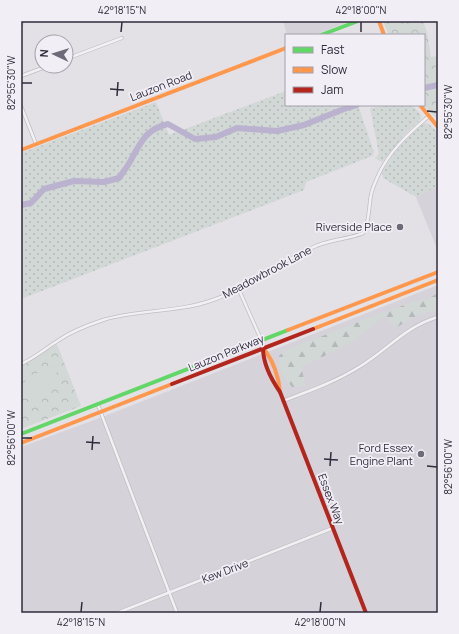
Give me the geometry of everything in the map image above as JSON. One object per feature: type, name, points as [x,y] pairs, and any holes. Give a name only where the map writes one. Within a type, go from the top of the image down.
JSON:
[{"type":"main road","points":[[324,34],[358,21]]},
{"type":"main road","points":[[379,21],[384,34]]},
{"type":"main road","name":"Lauzon Road","points":[[21,150],[285,48]]},
{"type":"main road","points":[[421,106],[438,127]]},
{"type":"main road","name":"Lauzon Parkway","points":[[21,434],[438,272]]},
{"type":"main road","name":"Lauzon Parkway","points":[[21,443],[438,280]]},
{"type":"main road","name":"Essex Way","points":[[263,348],[263,357],[280,392],[366,613]]},
{"type":"street","points":[[74,56],[122,38]]},
{"type":"street","points":[[21,76],[34,71]]},
{"type":"street","points":[[21,106],[36,144]]},
{"type":"street","name":"Meadowbrook Lane","points":[[21,364],[37,356],[70,333],[103,320],[134,313],[174,310],[212,301],[239,290],[301,252],[319,244],[357,236],[363,233],[366,227],[371,193],[386,160],[397,145],[429,116]]},
{"type":"street","name":"Essex Way","points":[[239,290],[263,348]]},
{"type":"street","points":[[283,401],[321,387],[343,376],[373,358],[398,337],[418,325],[438,317]]},
{"type":"street","points":[[98,405],[178,613]]},
{"type":"street","name":"Kew Drive","points":[[117,613],[333,528]]},
{"type":"shaded area","points":[[283,21],[351,21],[317,34],[287,34]]},
{"type":"shaded area","points":[[438,186],[438,251],[416,197]]},
{"type":"shaded area","points":[[438,285],[438,613],[21,613],[21,447],[97,419]]},
{"type":"green space","points":[[383,21],[423,21],[427,32],[431,57],[438,56],[438,120],[425,106],[425,34],[389,34]]},
{"type":"green space","points":[[285,91],[285,106],[339,106],[341,110],[358,106],[374,152],[372,156],[306,182],[304,190],[21,299],[21,153],[156,102],[169,135]]},
{"type":"green space","points":[[383,106],[413,106],[421,115],[421,119],[405,134],[382,162],[375,158],[379,154],[370,108]]},
{"type":"green space","points":[[424,123],[429,124],[438,133],[438,186],[416,197],[383,178],[382,172],[401,146]]},
{"type":"green space","points":[[438,293],[438,310],[420,314],[397,327],[393,326],[386,317],[383,317],[355,340],[301,367],[306,386],[292,387],[282,373],[279,365],[279,356],[284,351],[379,314],[416,301],[428,299]]},
{"type":"green space","points":[[57,344],[81,406],[21,429],[21,366]]},
{"type":"green space","points":[[54,366],[62,386],[32,398],[24,378]]},
{"type":"waterway","points":[[425,88],[438,85]]},
{"type":"waterway","points":[[21,205],[31,203],[44,189],[74,181],[104,182],[119,178],[145,137],[154,129],[161,126],[168,124],[195,139],[216,137],[237,128],[277,131],[304,125],[354,106]]},
{"type":"traffic: fast","points":[[324,34],[358,21]]},
{"type":"traffic: fast","points":[[21,434],[288,330]]},
{"type":"traffic: slow","points":[[379,21],[384,34]]},
{"type":"traffic: slow","points":[[21,150],[285,48]]},
{"type":"traffic: slow","points":[[421,106],[438,127]]},
{"type":"traffic: slow","points":[[288,330],[438,272]]},
{"type":"traffic: slow","points":[[313,329],[438,280]]},
{"type":"traffic: slow","points":[[263,348],[275,369],[280,392]]},
{"type":"traffic: slow","points":[[21,443],[172,384]]},
{"type":"traffic: jam","points":[[172,384],[313,329]]},
{"type":"traffic: jam","points":[[263,348],[264,360],[268,371],[280,392],[366,613]]},
{"type":"place","name":"Riverside Place","points":[[400,227]]},
{"type":"place","name":"Ford Essex Engine Plant","points":[[421,454]]}]
